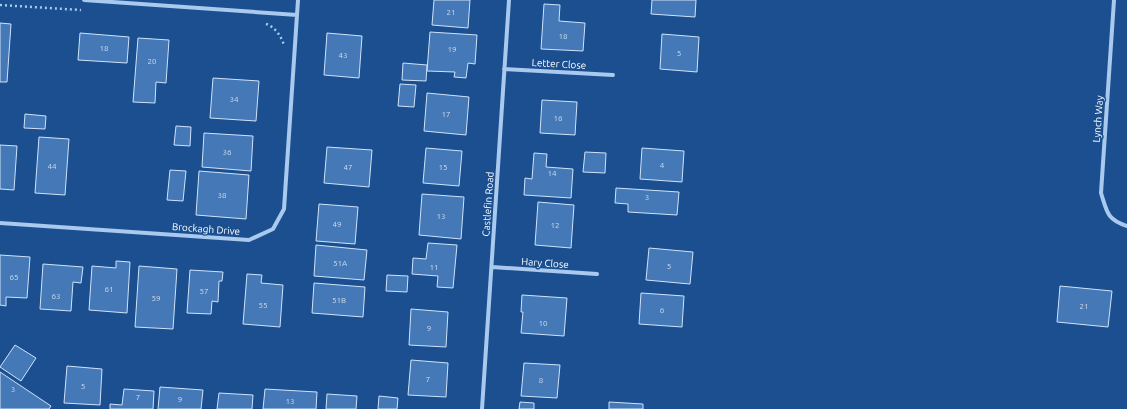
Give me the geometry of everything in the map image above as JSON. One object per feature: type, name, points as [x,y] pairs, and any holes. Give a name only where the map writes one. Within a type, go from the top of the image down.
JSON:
[{"type":"street","points":[[84,0],[296,15]]},
{"type":"street","name":"Brockagh Drive","points":[[0,223],[249,240],[273,229],[284,209],[298,0]]},
{"type":"street","name":"Castlefin Road","points":[[482,409],[504,69],[510,0]]},
{"type":"street","name":"Lynch Way","points":[[1114,0],[1101,193],[1107,213],[1116,222],[1127,226]]},
{"type":"street","name":"Letter Close","points":[[504,69],[612,75]]},
{"type":"street","name":"Hary Close","points":[[492,267],[597,274]]},
{"type":"path","points":[[0,5],[88,11]]},
{"type":"path","points":[[262,23],[270,26],[281,37],[284,49]]},
{"type":"building","points":[[434,0],[470,0],[468,28],[432,25]]},
{"type":"building","points":[[652,0],[696,0],[695,17],[651,14]]},
{"type":"building","points":[[544,4],[560,5],[559,21],[585,23],[583,51],[541,49]]},
{"type":"building","points":[[0,23],[11,24],[7,82],[0,82]]},
{"type":"building","points":[[430,32],[477,35],[475,64],[468,63],[466,78],[454,77],[455,72],[427,71]]},
{"type":"building","points":[[80,33],[129,37],[127,63],[78,60]]},
{"type":"building","points":[[327,33],[362,36],[359,78],[324,75]]},
{"type":"building","points":[[662,34],[699,37],[697,72],[660,69]]},
{"type":"building","points":[[138,38],[169,40],[166,83],[156,82],[155,103],[133,102]]},
{"type":"building","points":[[403,63],[427,65],[426,81],[402,80]]},
{"type":"building","points":[[213,78],[259,81],[256,121],[210,118]]},
{"type":"building","points":[[400,84],[416,85],[414,107],[398,106]]},
{"type":"building","points":[[427,93],[469,97],[466,135],[424,131]]},
{"type":"building","points":[[542,100],[577,102],[575,135],[540,133]]},
{"type":"building","points":[[25,114],[46,116],[45,129],[24,128]]},
{"type":"building","points":[[176,126],[191,127],[190,146],[174,145]]},
{"type":"building","points":[[204,133],[253,136],[251,171],[202,167]]},
{"type":"building","points":[[39,137],[69,139],[65,195],[35,193]]},
{"type":"building","points":[[0,145],[17,146],[14,190],[0,189]]},
{"type":"building","points":[[327,147],[372,150],[369,187],[324,183]]},
{"type":"building","points":[[426,148],[462,151],[459,186],[423,183]]},
{"type":"building","points":[[642,148],[684,151],[682,182],[640,179]]},
{"type":"building","points":[[585,152],[606,153],[605,173],[583,172]]},
{"type":"building","points":[[534,153],[547,154],[546,167],[573,169],[571,198],[524,195],[525,178],[532,179]]},
{"type":"building","points":[[170,170],[186,171],[183,201],[167,200]]},
{"type":"building","points":[[199,171],[249,175],[246,219],[196,215]]},
{"type":"building","points":[[616,188],[679,192],[677,215],[628,212],[628,204],[615,203]]},
{"type":"building","points":[[422,194],[464,197],[461,239],[419,235]]},
{"type":"building","points":[[538,202],[574,205],[571,248],[535,245]]},
{"type":"building","points":[[319,204],[358,207],[355,244],[316,241]]},
{"type":"building","points":[[428,243],[457,245],[453,288],[437,287],[438,276],[412,274],[413,258],[426,259]]},
{"type":"building","points":[[316,245],[367,250],[364,280],[314,276]]},
{"type":"building","points":[[649,248],[693,252],[690,284],[646,280]]},
{"type":"building","points":[[0,255],[30,257],[27,298],[6,297],[6,306],[0,305]]},
{"type":"building","points":[[116,261],[130,262],[127,313],[89,310],[92,266],[116,268]]},
{"type":"building","points":[[43,264],[83,267],[81,283],[73,282],[71,311],[40,309]]},
{"type":"building","points":[[139,266],[177,269],[173,329],[135,327]]},
{"type":"building","points":[[190,270],[223,272],[222,281],[219,281],[218,302],[212,301],[211,314],[187,313]]},
{"type":"building","points":[[247,274],[262,275],[261,283],[283,285],[280,327],[243,324]]},
{"type":"building","points":[[387,275],[408,276],[407,292],[386,291]]},
{"type":"building","points":[[314,283],[365,287],[363,317],[312,313]]},
{"type":"building","points":[[1060,286],[1112,291],[1108,327],[1057,322]]},
{"type":"building","points":[[641,293],[684,296],[682,327],[639,324]]},
{"type":"building","points":[[522,295],[567,298],[564,336],[521,333],[523,312],[521,312]]},
{"type":"building","points":[[411,309],[448,312],[446,347],[409,345]]},
{"type":"building","points":[[15,345],[36,358],[21,381],[0,367]]},
{"type":"building","points":[[411,360],[448,363],[446,397],[408,395]]},
{"type":"building","points":[[524,363],[560,365],[557,398],[521,396]]},
{"type":"building","points":[[67,366],[102,369],[100,405],[64,403]]},
{"type":"building","points":[[0,372],[51,406],[49,409],[0,409]]},
{"type":"building","points":[[160,387],[203,390],[201,409],[158,409]]},
{"type":"building","points":[[124,389],[154,391],[153,409],[110,409],[110,404],[122,405]]},
{"type":"building","points":[[265,389],[317,392],[316,409],[263,409]]},
{"type":"building","points":[[219,393],[253,395],[252,409],[217,409]]},
{"type":"building","points":[[327,394],[357,396],[356,409],[326,409]]},
{"type":"building","points":[[379,396],[398,398],[397,409],[378,409]]},
{"type":"building","points":[[520,402],[534,403],[534,409],[519,409]]},
{"type":"building","points":[[609,402],[643,404],[643,409],[609,409]]}]
